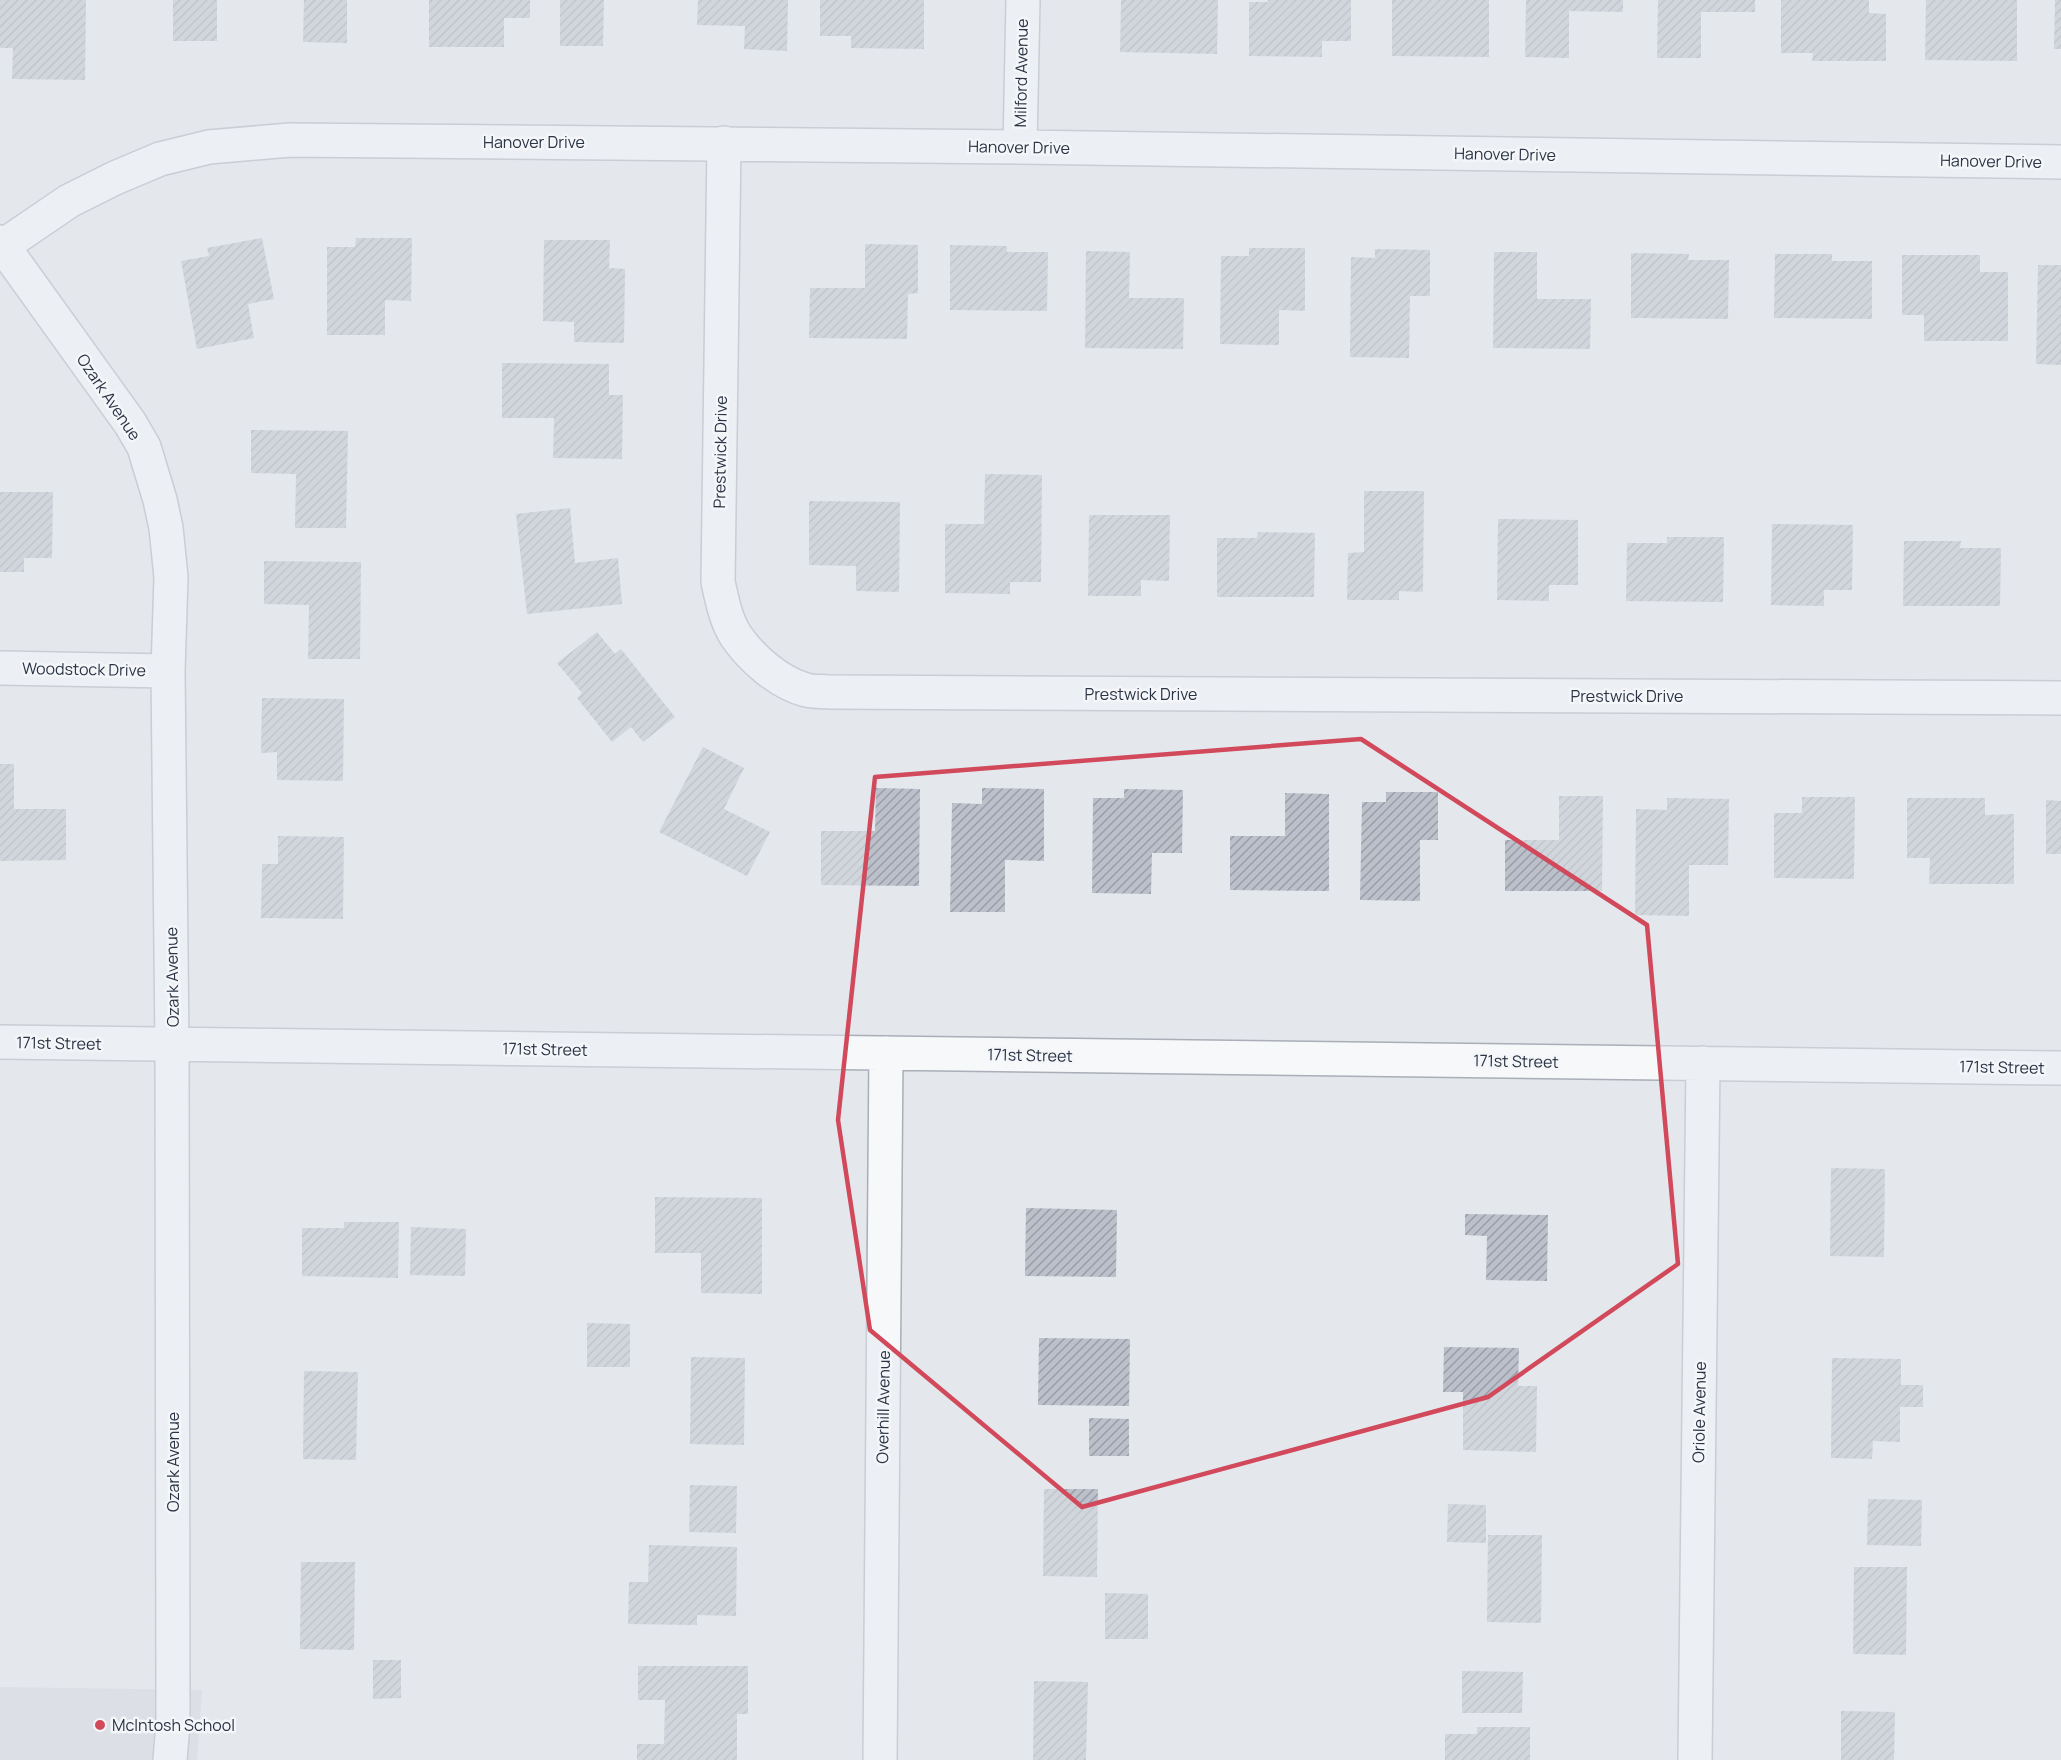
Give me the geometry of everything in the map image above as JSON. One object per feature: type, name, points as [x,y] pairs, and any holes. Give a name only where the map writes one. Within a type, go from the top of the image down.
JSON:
[{"type":"street","name":"Milford Avenue","points":[[1020,147],[1023,0]]},
{"type":"street","name":"Hanover Drive","points":[[1,244],[69,201],[160,159],[209,147],[290,140],[724,143],[2061,162]]},
{"type":"street","name":"Prestwick Drive","points":[[724,143],[718,582],[722,602],[735,634],[752,656],[781,678],[805,690],[2061,699]]},
{"type":"street","name":"Ozark Avenue","points":[[1,244],[130,423],[144,447],[153,473],[166,528],[171,577],[168,671],[172,1045],[173,1724],[171,1760]]},
{"type":"street","name":"Woodstock Drive","points":[[0,668],[168,671]]},
{"type":"street","name":"171st Street","points":[[0,1042],[2061,1068]]},
{"type":"street","name":"Overhill Avenue","points":[[880,1760],[886,1053]]},
{"type":"street","name":"Oriole Avenue","points":[[1695,1760],[1703,1063]]},
{"type":"highlighted area","points":[[1361,739],[1647,925],[1678,1264],[1488,1397],[1082,1507],[870,1330],[838,1120],[875,777]]},
{"type":"shaded area","name":"McIntosh School","points":[[0,1687],[202,1690],[197,1760],[0,1760]]},
{"type":"building","points":[[0,0],[86,0],[85,80],[12,79],[13,48],[0,48]]},
{"type":"building","points":[[173,0],[217,0],[217,41],[173,41]]},
{"type":"building","points":[[304,0],[347,0],[347,43],[303,42]]},
{"type":"building","points":[[429,0],[530,0],[530,18],[504,18],[504,47],[429,47]]},
{"type":"building","points":[[560,0],[604,0],[603,46],[560,46]]},
{"type":"building","points":[[698,0],[788,0],[787,51],[744,49],[745,26],[697,25]]},
{"type":"building","points":[[820,0],[924,0],[924,49],[851,48],[851,36],[820,36]]},
{"type":"building","points":[[1121,0],[1218,0],[1217,54],[1120,52]]},
{"type":"building","points":[[1268,0],[1351,0],[1351,41],[1322,41],[1322,57],[1249,56],[1249,2],[1268,2]]},
{"type":"building","points":[[1392,0],[1489,0],[1489,57],[1392,56]]},
{"type":"building","points":[[1526,0],[1623,0],[1623,12],[1569,11],[1569,58],[1525,57]]},
{"type":"building","points":[[1658,0],[1755,0],[1755,12],[1701,12],[1701,58],[1657,58]]},
{"type":"building","points":[[1781,0],[1869,0],[1869,13],[1886,14],[1886,61],[1812,61],[1813,53],[1781,53]]},
{"type":"building","points":[[1926,0],[2017,0],[2017,61],[1925,60]]},
{"type":"building","points":[[2055,0],[2061,0],[2061,49],[2054,49]]},
{"type":"building","points":[[262,238],[274,299],[248,304],[254,338],[197,349],[181,261],[209,256],[207,248]]},
{"type":"building","points":[[356,238],[412,238],[411,301],[385,300],[385,335],[327,335],[327,247],[355,247]]},
{"type":"building","points":[[544,240],[610,240],[609,268],[625,269],[624,343],[574,342],[574,322],[543,321]]},
{"type":"building","points":[[865,244],[918,245],[918,293],[908,294],[907,339],[809,338],[810,288],[865,288]]},
{"type":"building","points":[[950,245],[1007,246],[1007,252],[1048,252],[1047,311],[950,310]]},
{"type":"building","points":[[1249,248],[1305,248],[1305,311],[1279,310],[1279,345],[1220,344],[1221,256],[1249,256]]},
{"type":"building","points":[[1375,249],[1430,250],[1430,296],[1410,296],[1409,358],[1350,357],[1351,257],[1375,258]]},
{"type":"building","points":[[1086,251],[1130,252],[1129,298],[1184,298],[1183,349],[1085,348]]},
{"type":"building","points":[[1494,252],[1537,252],[1537,299],[1591,299],[1590,349],[1493,348]]},
{"type":"building","points":[[1631,253],[1689,254],[1688,260],[1729,260],[1728,319],[1631,318]]},
{"type":"building","points":[[1775,254],[1832,254],[1832,261],[1872,261],[1872,319],[1774,318]]},
{"type":"building","points":[[1902,255],[1980,255],[1980,272],[2008,272],[2008,341],[1924,341],[1924,315],[1902,315]]},
{"type":"building","points":[[2038,265],[2061,265],[2061,365],[2036,364]]},
{"type":"building","points":[[502,363],[609,364],[609,395],[623,395],[622,459],[553,458],[554,418],[502,418]]},
{"type":"building","points":[[251,430],[348,431],[346,528],[295,528],[296,474],[251,473]]},
{"type":"building","points":[[985,474],[1042,475],[1041,582],[1010,582],[1010,594],[945,593],[945,524],[984,524]]},
{"type":"building","points":[[1364,491],[1424,491],[1423,592],[1399,591],[1399,600],[1347,600],[1348,553],[1364,552]]},
{"type":"building","points":[[0,492],[53,492],[52,558],[24,558],[24,572],[0,572]]},
{"type":"building","points":[[809,501],[900,502],[899,592],[856,591],[856,566],[809,565]]},
{"type":"building","points":[[570,508],[575,563],[618,558],[622,604],[527,614],[516,514]]},
{"type":"building","points":[[1089,515],[1170,515],[1169,581],[1141,580],[1141,596],[1088,596]]},
{"type":"building","points":[[1498,519],[1578,520],[1578,585],[1549,585],[1549,601],[1497,600]]},
{"type":"building","points":[[1772,524],[1853,525],[1852,590],[1824,590],[1824,606],[1771,605]]},
{"type":"building","points":[[1258,532],[1315,533],[1314,597],[1217,597],[1217,538],[1257,538]]},
{"type":"building","points":[[1667,537],[1724,537],[1723,602],[1626,601],[1627,543],[1667,543]]},
{"type":"building","points":[[1904,541],[1961,541],[1960,548],[2001,548],[2000,606],[1903,606]]},
{"type":"building","points":[[264,561],[361,562],[360,659],[308,659],[309,605],[264,604]]},
{"type":"building","points":[[597,632],[615,654],[621,649],[675,717],[643,742],[631,727],[612,742],[577,698],[582,693],[557,663]]},
{"type":"building","points":[[262,698],[344,699],[343,781],[277,780],[277,752],[261,753]]},
{"type":"building","points":[[703,747],[744,768],[724,809],[770,832],[747,876],[659,832]]},
{"type":"building","points":[[0,764],[14,764],[14,809],[66,809],[66,860],[0,861]]},
{"type":"building","points":[[876,788],[920,789],[919,886],[821,885],[821,831],[875,831]]},
{"type":"building","points":[[982,788],[1044,789],[1044,861],[1005,860],[1005,912],[950,912],[952,803],[982,804]]},
{"type":"building","points":[[1124,789],[1183,790],[1182,853],[1152,853],[1151,894],[1092,893],[1093,798],[1124,798]]},
{"type":"building","points":[[1386,792],[1438,792],[1438,840],[1420,840],[1420,901],[1360,900],[1362,802],[1386,802]]},
{"type":"building","points":[[1285,793],[1329,794],[1329,891],[1230,890],[1230,836],[1285,836]]},
{"type":"building","points":[[1559,796],[1603,796],[1602,891],[1505,891],[1505,840],[1559,840]]},
{"type":"building","points":[[1802,797],[1855,797],[1854,879],[1774,878],[1774,813],[1802,813]]},
{"type":"building","points":[[1667,798],[1729,799],[1728,865],[1689,865],[1689,916],[1635,915],[1636,809],[1667,810]]},
{"type":"building","points":[[1907,798],[1985,798],[1985,815],[2014,814],[2014,884],[1929,884],[1930,858],[1907,858]]},
{"type":"building","points":[[2046,800],[2061,801],[2061,854],[2046,854]]},
{"type":"building","points":[[278,836],[344,837],[343,919],[261,918],[262,864],[278,864]]},
{"type":"building","points":[[1831,1168],[1885,1169],[1884,1257],[1830,1256]]},
{"type":"building","points":[[655,1197],[762,1198],[762,1294],[701,1293],[701,1253],[655,1253]]},
{"type":"building","points":[[1026,1208],[1117,1210],[1116,1277],[1025,1276]]},
{"type":"building","points":[[1465,1214],[1548,1215],[1547,1281],[1486,1280],[1487,1236],[1465,1235]]},
{"type":"building","points":[[344,1222],[399,1222],[398,1278],[302,1276],[302,1228],[344,1228]]},
{"type":"building","points":[[411,1227],[466,1229],[465,1276],[410,1275]]},
{"type":"building","points":[[587,1323],[630,1324],[630,1367],[587,1367]]},
{"type":"building","points":[[1039,1338],[1130,1339],[1129,1406],[1038,1405]]},
{"type":"building","points":[[1444,1347],[1519,1348],[1518,1386],[1537,1386],[1536,1452],[1463,1450],[1463,1392],[1443,1392]]},
{"type":"building","points":[[691,1357],[745,1358],[744,1445],[690,1444]]},
{"type":"building","points":[[1832,1358],[1901,1359],[1901,1385],[1923,1385],[1923,1407],[1900,1407],[1900,1442],[1873,1441],[1872,1459],[1831,1458]]},
{"type":"building","points":[[304,1371],[358,1372],[356,1460],[303,1459]]},
{"type":"building","points":[[1089,1418],[1129,1419],[1129,1456],[1089,1456]]},
{"type":"building","points":[[690,1485],[737,1486],[736,1533],[689,1532]]},
{"type":"building","points":[[1044,1489],[1098,1489],[1097,1577],[1043,1576]]},
{"type":"building","points":[[1868,1499],[1922,1500],[1921,1546],[1867,1545]]},
{"type":"building","points":[[1448,1504],[1486,1505],[1486,1543],[1447,1542]]},
{"type":"building","points":[[1488,1535],[1542,1535],[1541,1623],[1487,1622]]},
{"type":"building","points":[[649,1545],[737,1547],[736,1616],[697,1615],[697,1625],[628,1624],[629,1582],[648,1582]]},
{"type":"building","points":[[301,1562],[355,1562],[354,1650],[300,1649]]},
{"type":"building","points":[[1854,1567],[1907,1567],[1906,1655],[1853,1654]]},
{"type":"building","points":[[1105,1593],[1148,1594],[1148,1639],[1105,1639]]},
{"type":"building","points":[[373,1660],[401,1660],[401,1698],[373,1699]]},
{"type":"building","points":[[638,1666],[748,1666],[748,1714],[737,1714],[737,1760],[637,1760],[637,1744],[664,1744],[665,1700],[638,1700]]},
{"type":"building","points":[[1462,1671],[1523,1672],[1522,1713],[1462,1713]]},
{"type":"building","points":[[1034,1681],[1088,1682],[1086,1760],[1033,1760]]},
{"type":"building","points":[[1841,1711],[1895,1712],[1894,1760],[1841,1760]]},
{"type":"building","points":[[1477,1727],[1530,1727],[1530,1760],[1445,1760],[1445,1734],[1477,1734]]},
{"type":"place","name":"McIntosh School","points":[[100,1725]]}]
